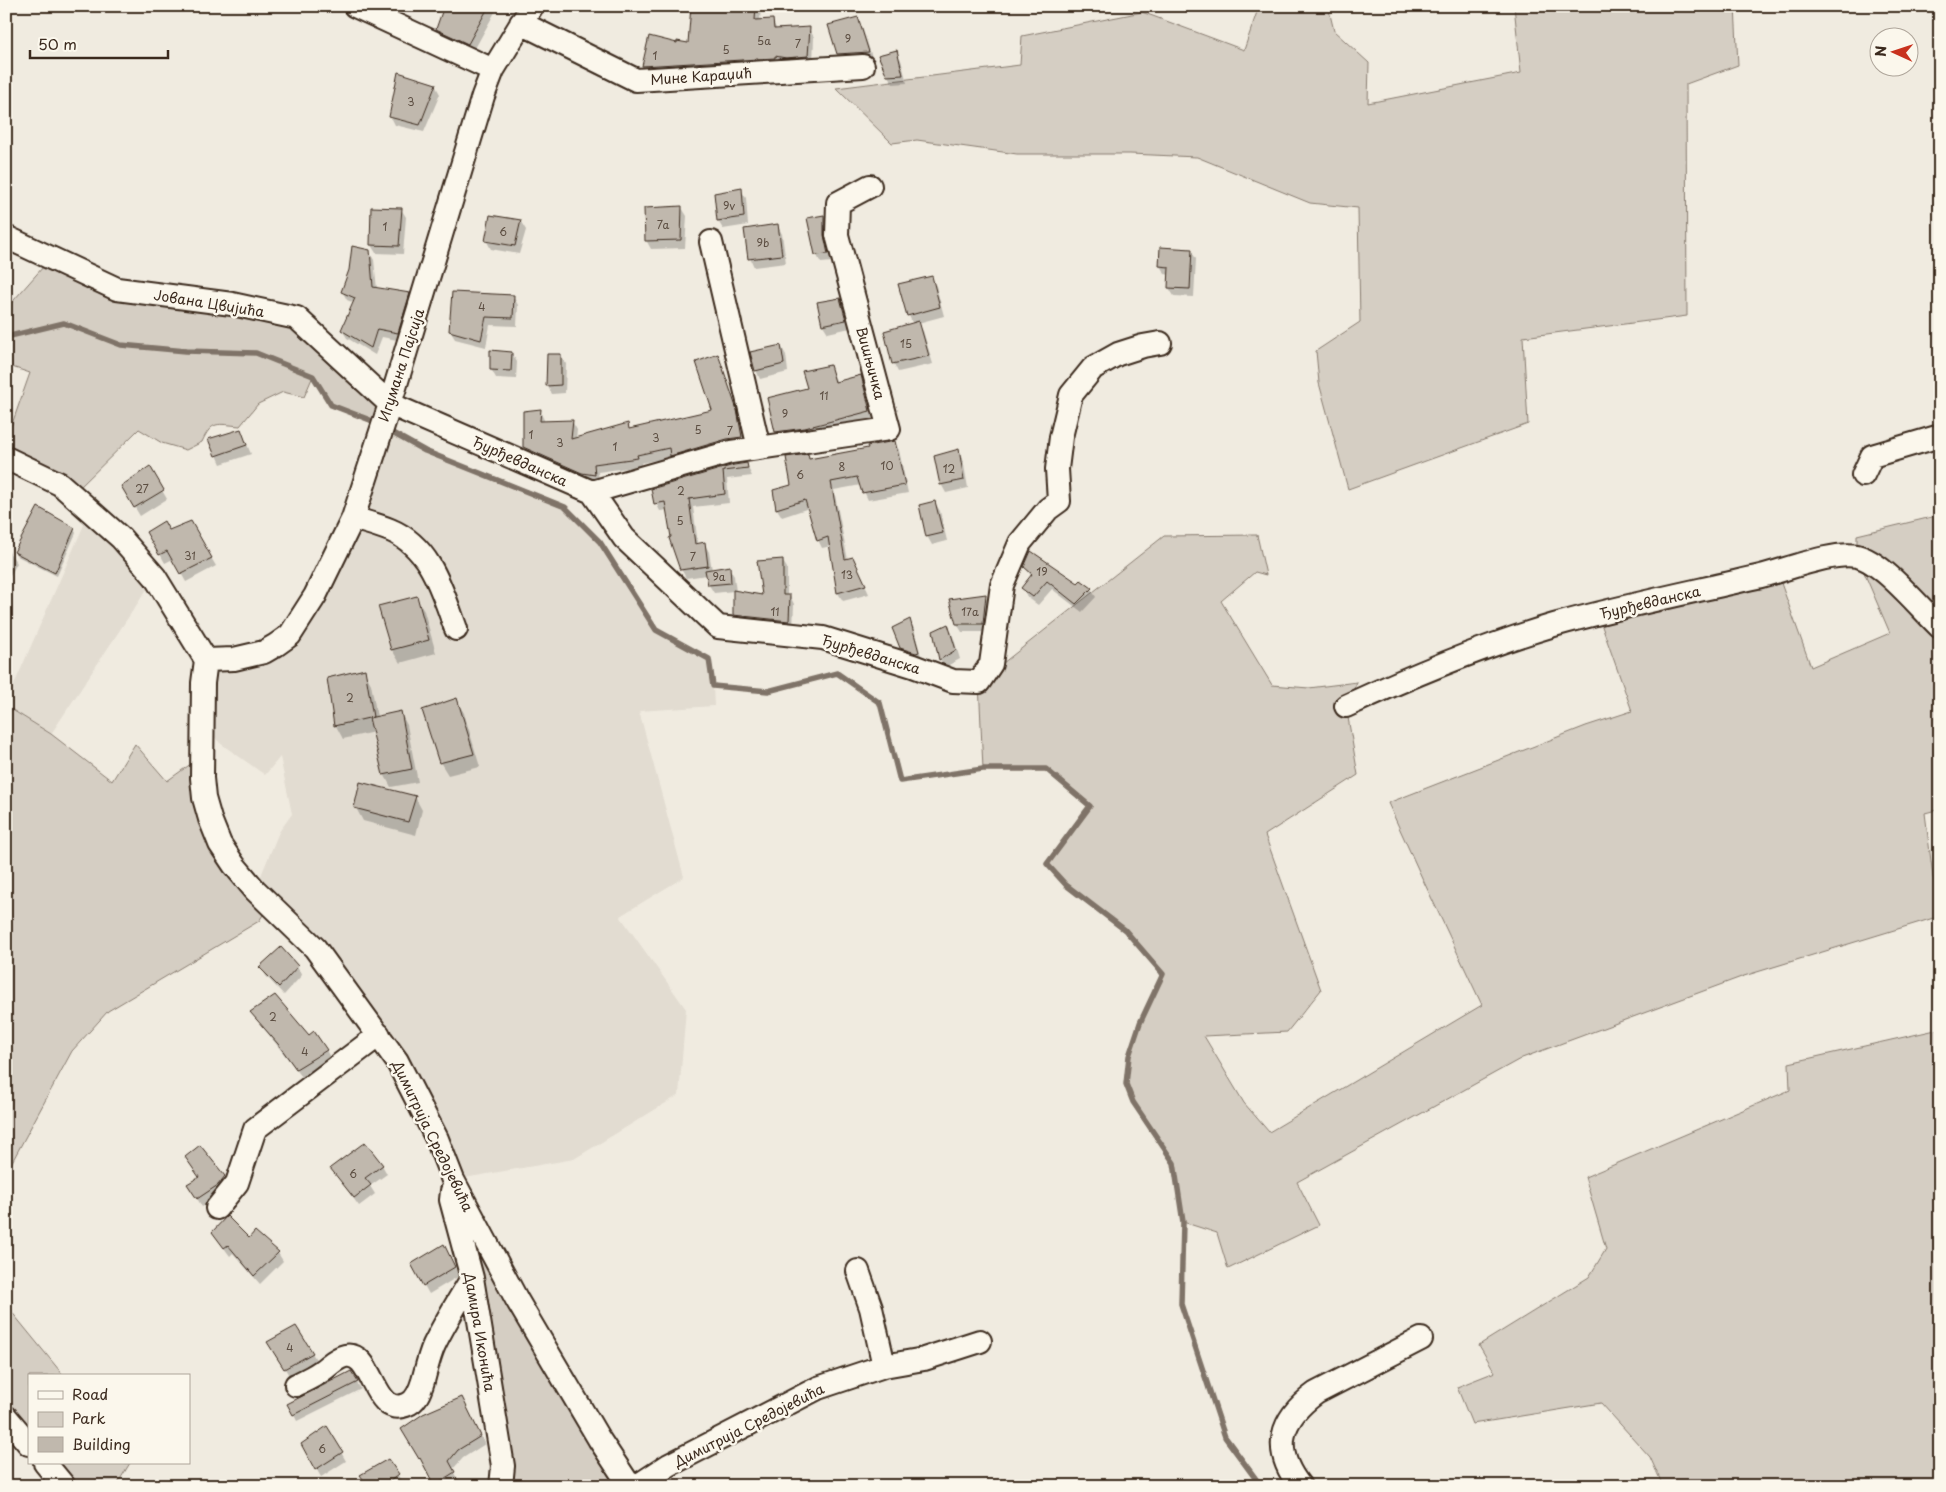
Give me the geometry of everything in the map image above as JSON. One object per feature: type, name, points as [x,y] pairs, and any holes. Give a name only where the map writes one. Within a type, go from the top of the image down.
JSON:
[{"type":"street","points":[[355,6],[493,70]]},
{"type":"street","name":"Игумана Пајсија","points":[[206,660],[234,659],[264,652],[290,635],[315,596],[353,518],[390,404],[482,96],[493,70],[526,15]]},
{"type":"street","name":"Мине Караџић","points":[[526,15],[636,80],[863,66]]},
{"type":"street","name":"Вишњичка","points":[[592,492],[731,452],[889,429],[837,234],[838,203],[870,186]]},
{"type":"street","name":"Јована Цвијића","points":[[6,237],[117,289],[232,304],[297,318],[390,404]]},
{"type":"street","points":[[711,242],[759,448]]},
{"type":"street","name":"Ђурђевданска","points":[[390,404],[592,492],[624,538],[718,628],[824,638],[913,666],[953,681],[979,682],[991,664],[1002,585],[1020,543],[1048,509],[1059,501],[1057,469],[1060,437],[1071,395],[1093,368],[1118,354],[1160,343]]},
{"type":"street","points":[[1863,475],[1872,456],[1940,436]]},
{"type":"street","points":[[6,458],[60,484],[121,538],[155,577],[206,660]]},
{"type":"street","points":[[353,518],[390,530],[413,544],[433,570],[456,629]]},
{"type":"street","name":"Ђурђевданска","points":[[1346,706],[1416,675],[1553,626],[1777,572],[1831,556],[1856,556],[1881,569],[1940,627]]},
{"type":"street","name":"Димитрија Средојевића","points":[[206,660],[203,683],[202,778],[204,798],[220,844],[234,865],[255,890],[315,948],[398,1061],[437,1139],[452,1180],[522,1308],[599,1439],[630,1486]]},
{"type":"street","points":[[217,1208],[237,1183],[255,1129],[379,1035]]},
{"type":"street","name":"Дамира Иконића","points":[[452,1180],[452,1200],[472,1278],[504,1466],[501,1486]]},
{"type":"street","points":[[858,1271],[871,1308],[884,1366]]},
{"type":"street","points":[[296,1385],[344,1356],[352,1356],[362,1363],[381,1397],[390,1405],[398,1408],[409,1405],[419,1394],[434,1346],[472,1278]]},
{"type":"street","points":[[1300,1486],[1286,1463],[1283,1446],[1285,1429],[1290,1417],[1301,1404],[1316,1393],[1421,1339]]},
{"type":"street","name":"Димитрија Средојевића","points":[[638,1486],[669,1465],[786,1403],[826,1385],[884,1366],[924,1359],[980,1341]]},
{"type":"street","points":[[6,1417],[28,1443]]},
{"type":"street","points":[[46,1464],[64,1486]]},
{"type":"shaded area","points":[[381,427],[425,451],[565,507],[600,542],[656,630],[709,659],[714,706],[639,711],[684,877],[620,916],[686,1009],[679,1095],[574,1159],[453,1180],[397,1061],[255,890],[279,832],[292,814],[280,757],[265,775],[220,743],[203,725],[206,660],[290,635]]},
{"type":"shaded area","points":[[90,511],[155,577],[51,734],[6,706],[6,703]]},
{"type":"green space","points":[[1259,6],[1328,6],[1334,31],[1369,63],[1368,103],[1521,73],[1514,6],[1735,6],[1738,65],[1686,84],[1687,316],[1523,337],[1528,424],[1348,489],[1319,383],[1316,351],[1360,322],[1358,208],[1310,203],[1197,157],[1130,154],[1017,154],[917,140],[892,143],[836,88],[1020,65],[1022,36],[1142,12],[1244,50]]},
{"type":"green space","points":[[51,258],[117,289],[297,318],[390,404],[381,427],[370,420],[331,405],[313,376],[304,397],[283,392],[258,404],[240,426],[216,425],[209,430],[202,442],[186,450],[162,443],[139,429],[72,495],[6,458],[6,441],[30,373],[6,365],[6,309]]},
{"type":"green space","points":[[1940,515],[1940,809],[1925,813],[1933,877],[1940,902],[1940,916],[1744,976],[1522,1058],[1297,1182],[1319,1225],[1228,1269],[1217,1233],[1183,1222],[1178,1181],[1172,1161],[1138,1111],[1126,1082],[1133,1040],[1163,974],[1125,930],[1066,885],[1047,864],[1090,805],[1046,769],[983,769],[979,682],[1164,536],[1257,535],[1266,575],[1255,572],[1221,601],[1272,685],[1309,688],[1357,682],[1346,706],[1358,775],[1265,835],[1321,990],[1287,1032],[1204,1036],[1244,1103],[1269,1132],[1482,1005],[1388,803],[1586,726],[1632,711],[1598,615],[1777,572],[1811,667],[1890,633],[1857,556],[1857,535]]},
{"type":"green space","points":[[6,706],[51,734],[112,781],[135,744],[167,781],[202,756],[204,798],[270,904],[259,921],[108,1011],[72,1051],[6,1173]]},
{"type":"green space","points":[[1940,1029],[1940,1486],[1663,1486],[1650,1457],[1601,1403],[1472,1424],[1457,1387],[1495,1372],[1479,1345],[1589,1277],[1606,1249],[1585,1177],[1790,1090],[1789,1063]]},
{"type":"green space","points":[[453,1180],[631,1486],[501,1486]]},
{"type":"green space","points":[[6,1305],[62,1374],[28,1374],[28,1443],[6,1417]]},
{"type":"green space","points":[[46,1464],[129,1464],[116,1486],[64,1486]]},
{"type":"building","points":[[444,6],[489,6],[468,44],[436,29]]},
{"type":"building","points":[[691,6],[756,6],[755,20],[773,19],[774,29],[810,27],[808,56],[786,58],[775,56],[775,58],[642,66],[649,36],[677,43],[677,41],[688,43]]},
{"type":"building","points":[[858,17],[869,52],[837,54],[828,25]]},
{"type":"building","points":[[897,50],[903,75],[887,76],[878,55]]},
{"type":"building","points":[[398,72],[436,84],[420,125],[389,117]]},
{"type":"building","points":[[742,188],[744,217],[717,221],[714,193]]},
{"type":"building","points":[[682,206],[681,240],[645,241],[644,208]]},
{"type":"building","points":[[371,207],[402,208],[399,246],[370,245]]},
{"type":"building","points":[[490,215],[521,220],[515,246],[485,241]]},
{"type":"building","points":[[824,215],[824,235],[828,254],[815,255],[807,218]]},
{"type":"building","points":[[778,224],[782,255],[748,259],[744,229]]},
{"type":"building","points":[[352,246],[370,250],[373,287],[410,293],[398,333],[377,329],[371,348],[341,330],[355,298],[341,292],[349,270]]},
{"type":"building","points":[[1160,247],[1192,249],[1190,289],[1168,288],[1169,267],[1159,266]]},
{"type":"building","points":[[932,276],[940,307],[907,316],[898,284]]},
{"type":"building","points":[[452,292],[514,295],[513,318],[486,317],[481,340],[449,331]]},
{"type":"building","points":[[840,298],[846,320],[822,325],[817,302]]},
{"type":"building","points":[[919,321],[929,356],[892,364],[884,331]]},
{"type":"building","points":[[781,345],[784,364],[755,371],[750,352]]},
{"type":"building","points":[[490,350],[512,352],[511,371],[490,370]]},
{"type":"building","points":[[547,354],[561,354],[561,385],[546,386]]},
{"type":"building","points":[[718,354],[737,410],[742,437],[727,439],[670,456],[669,448],[637,455],[638,458],[594,464],[595,475],[582,473],[523,447],[523,411],[541,409],[540,421],[573,420],[571,439],[628,423],[629,429],[712,410],[696,362]]},
{"type":"building","points":[[830,365],[835,382],[861,375],[870,411],[805,428],[775,432],[767,398],[807,388],[802,371]]},
{"type":"building","points":[[241,429],[247,445],[215,456],[208,439]]},
{"type":"building","points":[[895,441],[905,485],[862,493],[857,477],[831,482],[845,559],[853,557],[866,585],[837,593],[828,537],[817,541],[805,500],[776,509],[773,490],[791,485],[786,457],[808,454],[809,459]]},
{"type":"building","points":[[959,449],[964,480],[940,485],[934,456]]},
{"type":"building","points":[[747,463],[748,468],[723,471],[725,494],[689,499],[695,544],[705,542],[708,566],[680,570],[669,538],[671,537],[665,502],[654,504],[651,489]]},
{"type":"building","points":[[150,466],[164,490],[134,508],[121,486]]},
{"type":"building","points":[[935,501],[943,533],[926,537],[919,505]]},
{"type":"building","points":[[38,507],[75,528],[55,573],[14,552]]},
{"type":"building","points":[[164,521],[169,530],[191,521],[212,558],[180,574],[167,551],[159,555],[146,532]]},
{"type":"building","points":[[1031,551],[1078,583],[1081,580],[1092,588],[1076,604],[1047,581],[1033,597],[1021,588],[1032,574],[1024,567]]},
{"type":"building","points":[[783,559],[783,595],[790,595],[789,621],[733,615],[733,590],[762,595],[757,561]]},
{"type":"building","points":[[730,566],[731,583],[708,585],[705,570]]},
{"type":"building","points":[[986,594],[983,624],[956,624],[949,599]]},
{"type":"building","points":[[417,596],[429,640],[391,650],[378,606]]},
{"type":"building","points":[[910,619],[919,652],[916,653],[900,648],[892,628]]},
{"type":"building","points":[[948,624],[956,650],[939,660],[933,631]]},
{"type":"building","points":[[365,669],[373,717],[334,726],[327,678]]},
{"type":"building","points":[[457,698],[474,754],[439,763],[422,710]]},
{"type":"building","points":[[401,711],[412,769],[383,775],[369,718]]},
{"type":"building","points":[[360,782],[416,796],[408,822],[354,808]]},
{"type":"building","points":[[281,947],[298,966],[279,987],[259,967]]},
{"type":"building","points":[[275,995],[309,1035],[314,1031],[327,1050],[296,1069],[278,1044],[250,1012]]},
{"type":"building","points":[[365,1142],[383,1165],[365,1178],[371,1185],[354,1198],[330,1168]]},
{"type":"building","points":[[200,1145],[225,1176],[218,1185],[197,1199],[187,1184],[199,1177],[185,1157]]},
{"type":"building","points":[[227,1216],[249,1238],[255,1231],[279,1252],[254,1276],[228,1245],[224,1248],[212,1232]]},
{"type":"building","points":[[444,1244],[455,1267],[423,1286],[411,1264]]},
{"type":"building","points":[[296,1326],[313,1353],[284,1369],[267,1342]]},
{"type":"building","points":[[351,1371],[358,1382],[293,1415],[287,1404]]},
{"type":"building","points":[[462,1397],[481,1436],[458,1450],[449,1461],[455,1472],[434,1485],[420,1458],[401,1429],[423,1414]]},
{"type":"building","points":[[327,1426],[343,1452],[315,1470],[301,1444]]},
{"type":"building","points":[[388,1459],[399,1474],[384,1486],[368,1486],[360,1475]]},
{"type":"waterway","points":[[6,337],[64,323],[121,345],[186,351],[256,353],[313,376],[331,405],[378,425]]},
{"type":"waterway","points":[[387,430],[425,451],[565,507],[600,542],[656,630],[709,659],[713,686],[768,691],[837,673],[880,703],[900,781],[983,769],[1046,769],[1090,806],[1047,864],[1066,885],[1125,930],[1163,974],[1140,1023],[1129,1056],[1126,1084],[1133,1102],[1174,1163],[1183,1222],[1181,1304],[1225,1437],[1261,1486]]}]
